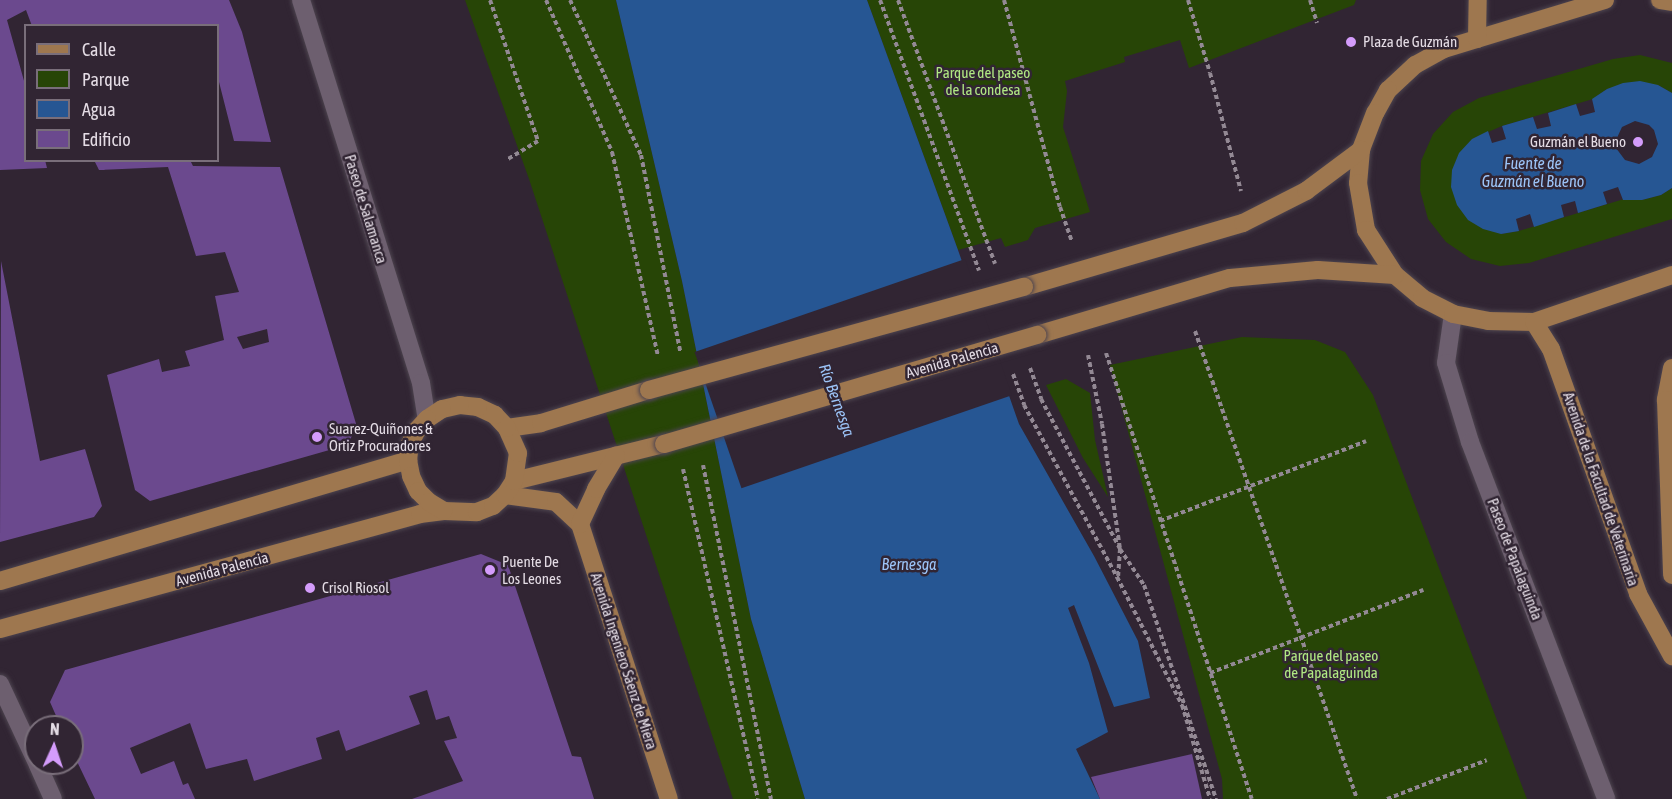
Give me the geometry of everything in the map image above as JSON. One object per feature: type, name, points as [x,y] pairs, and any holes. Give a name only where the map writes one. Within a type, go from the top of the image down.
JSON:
[{"type":"main road","points":[[1477,39],[1478,0]]},
{"type":"main road","points":[[1605,0],[1434,54],[1415,66],[1388,90],[1375,113],[1362,150],[1358,183],[1366,230],[1395,275],[1422,298],[1453,314],[1488,321],[1534,322],[1672,275]]},
{"type":"main road","points":[[1660,0],[1672,2]]},
{"type":"main road","points":[[507,428],[542,423],[649,390],[1024,287],[1243,223],[1306,191],[1362,150]]},
{"type":"main road","name":"Avenida Palencia","points":[[0,629],[420,514],[444,511],[477,512],[493,506],[509,488],[1230,278],[1318,270],[1395,275]]},
{"type":"main road","name":"Avenida de la Facultad de Veterinaria","points":[[1534,322],[1551,349],[1638,594],[1672,656]]},
{"type":"main road","points":[[1672,368],[1666,400],[1668,515],[1672,575]]},
{"type":"main road","points":[[444,511],[429,502],[418,491],[411,476],[408,460],[410,444],[417,430],[427,418],[442,409],[460,405],[478,407],[495,415],[507,428],[518,453],[509,488]]},
{"type":"main road","points":[[580,524],[596,489],[616,456]]},
{"type":"main road","points":[[0,581],[408,460]]},
{"type":"main road","name":"Avenida Ingeniero Sáenz de Miera","points":[[509,488],[556,502],[580,524],[669,799]]},
{"type":"street","name":"Paseo de Salamanca","points":[[301,0],[421,383],[427,418]]},
{"type":"street","name":"Paseo de Papalaguinda","points":[[1453,314],[1446,363],[1470,442],[1606,799]]},
{"type":"street","points":[[0,684],[24,736]]},
{"type":"street","points":[[42,775],[53,799]]},
{"type":"path","points":[[490,0],[537,141],[506,160]]},
{"type":"path","points":[[880,0],[982,280]]},
{"type":"path","points":[[898,0],[999,276]]},
{"type":"path","points":[[1004,0],[1060,207],[1072,241]]},
{"type":"path","points":[[1188,0],[1241,192]]},
{"type":"path","points":[[1310,0],[1317,23]]},
{"type":"path","points":[[1195,331],[1357,799]]},
{"type":"path","points":[[1106,353],[1252,799]]},
{"type":"path","points":[[1088,355],[1102,424],[1120,549],[1118,577]]},
{"type":"path","points":[[1029,366],[1041,399],[1120,549],[1144,585],[1216,799]]},
{"type":"path","points":[[1012,370],[1024,405],[1118,577],[1182,705],[1210,799]]},
{"type":"path","points":[[1160,521],[1366,441]]},
{"type":"path","points":[[1210,673],[1423,590]]},
{"type":"path","points":[[1387,799],[1487,760]]},
{"type":"green space","points":[[465,0],[616,0],[682,281],[751,619],[805,799],[733,799],[529,179]]},
{"type":"green space","name":"Parque del paseo de la condesa","points":[[867,0],[1356,0],[1354,5],[1189,68],[1180,40],[1124,57],[1125,62],[1065,81],[1067,91],[1063,127],[1090,212],[1035,228],[1028,240],[1005,247],[1001,238],[958,250]]},
{"type":"green space","points":[[1640,55],[1672,63],[1672,93],[1658,85],[1607,89],[1593,99],[1502,126],[1472,139],[1501,234],[1519,231],[1624,199],[1642,200],[1661,195],[1672,188],[1672,219],[1529,263],[1500,266],[1471,259],[1446,242],[1428,219],[1420,190],[1421,161],[1433,134],[1453,112],[1479,98],[1613,59]]},
{"type":"green space","name":"Parque del paseo de Papalaguinda","points":[[1242,337],[1315,340],[1345,352],[1373,395],[1527,799],[1223,799],[1222,779],[1110,365]]},
{"type":"green space","points":[[1066,379],[1090,393],[1095,440],[1108,497],[1083,458],[1046,385]]},
{"type":"water","name":"Bernesga","points":[[616,0],[867,0],[1019,424],[1094,556],[1138,641],[1150,698],[1114,707],[1074,605],[1068,608],[1089,663],[1108,732],[1076,749],[1100,799],[805,799],[751,619],[682,281]]},
{"type":"water","name":"Fuente de Guzmán el Bueno","points":[[1640,81],[1658,85],[1672,93],[1672,188],[1661,195],[1642,200],[1623,200],[1618,187],[1603,192],[1607,204],[1578,213],[1575,201],[1561,205],[1564,217],[1534,227],[1530,214],[1516,219],[1519,231],[1501,234],[1483,229],[1468,220],[1457,205],[1451,187],[1452,170],[1459,153],[1472,139],[1488,131],[1492,143],[1506,139],[1502,126],[1533,117],[1537,129],[1551,126],[1548,113],[1576,104],[1580,116],[1595,112],[1592,99],[1607,89],[1623,83]],"holes":[[[1635,121],[1649,125],[1654,130],[1658,144],[1652,157],[1639,164],[1625,160],[1616,148],[1616,140],[1622,127]]]},
{"type":"pier","points":[[965,259],[1012,395],[741,488],[695,352]]},
{"type":"building","points":[[0,0],[229,0],[242,32],[271,142],[234,141],[219,82],[219,24],[31,24],[26,10],[7,20],[24,81],[24,162],[46,162],[47,168],[0,170]]},
{"type":"building","points":[[95,162],[191,162],[193,166],[280,167],[357,427],[347,445],[150,501],[135,490],[107,375],[159,359],[162,372],[190,366],[185,351],[224,340],[215,296],[239,292],[225,252],[196,256],[168,167],[99,170]],"holes":[[[267,329],[269,342],[243,349],[237,337]]]},
{"type":"building","points":[[1,261],[40,461],[85,449],[102,506],[94,517],[0,542]]},
{"type":"building","points":[[481,554],[508,565],[572,756],[581,757],[594,799],[412,799],[463,781],[444,741],[457,738],[449,716],[436,720],[427,690],[409,696],[420,724],[346,751],[339,730],[316,738],[322,759],[254,781],[247,759],[206,769],[190,723],[130,748],[141,774],[174,761],[183,785],[188,783],[195,799],[95,799],[84,775],[84,715],[56,715],[50,702],[65,670]]},
{"type":"building","points":[[1192,754],[1202,799],[1100,799],[1091,777]]},
{"type":"place","name":"Plaza de Guzmán","points":[[1351,42]]},
{"type":"place","name":"Guzmán el Bueno","points":[[1638,142]]},
{"type":"place","name":"Suarez-Quiñones & Ortiz Procuradores","points":[[317,437]]},
{"type":"place","name":"Puente De Los Leones","points":[[490,570]]},
{"type":"place","name":"Crisol Riosol","points":[[310,588]]},
{"type":"water label","name":"Río Bernesga","points":[[837,400]]}]
